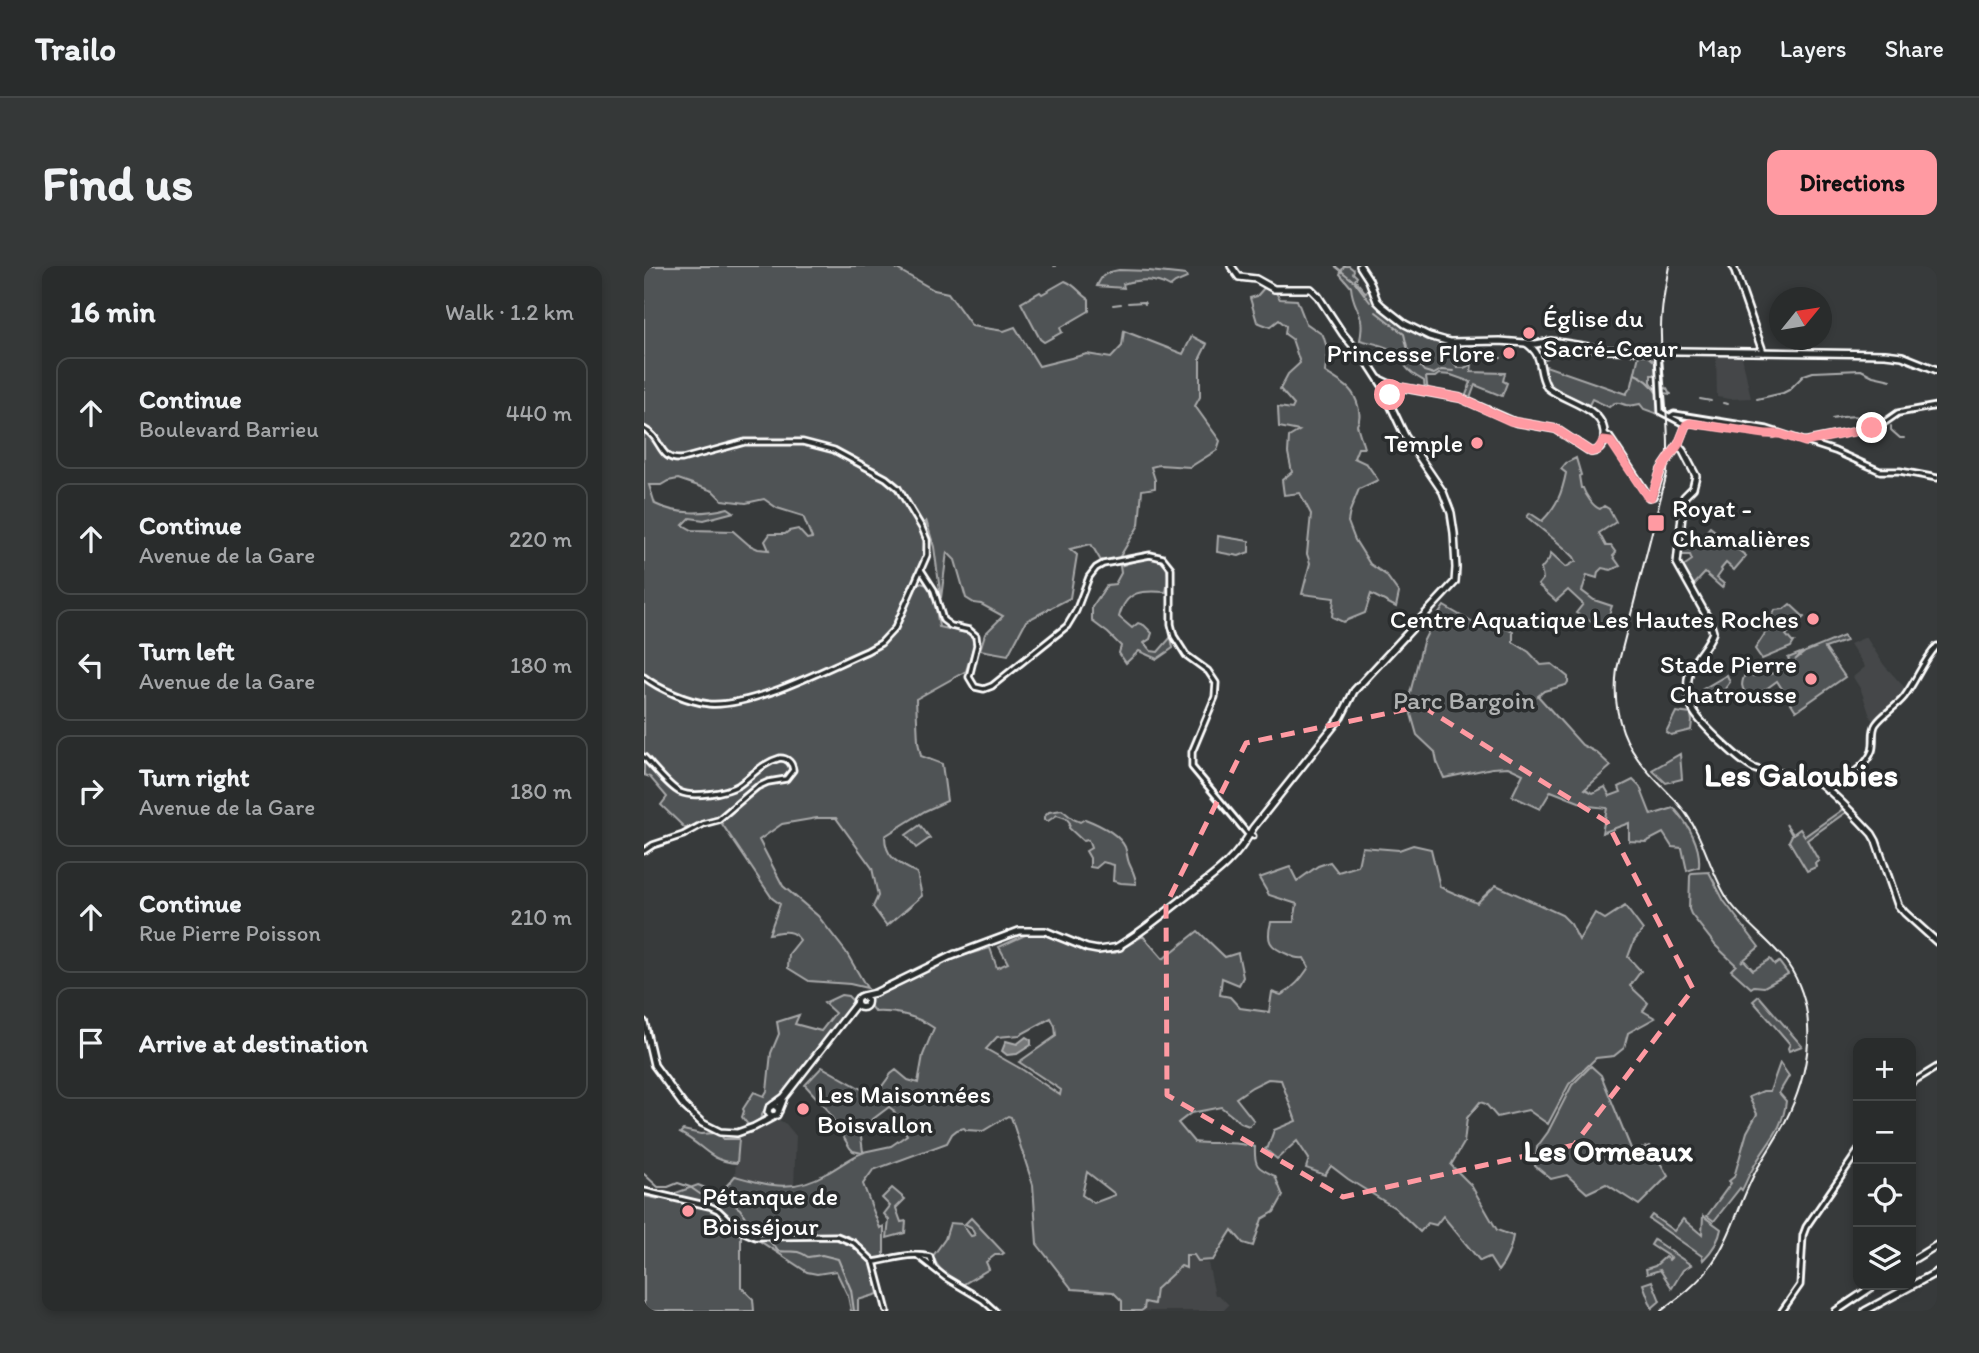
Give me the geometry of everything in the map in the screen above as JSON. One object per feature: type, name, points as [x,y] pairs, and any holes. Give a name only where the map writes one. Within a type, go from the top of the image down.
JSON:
[{"type":"main road","points":[[761,1123],[769,1108],[784,1097],[850,1014],[858,1006],[866,1006],[865,999],[875,993],[951,956],[1019,931],[1045,931],[1098,950],[1117,947],[1130,942],[1225,871],[1246,848],[1250,831],[1341,717],[1354,691],[1455,582],[1455,542],[1447,502],[1435,479],[1405,436],[1391,405],[1389,388],[1379,379],[1311,289],[1274,289],[1256,279],[1237,275],[1231,266]]},
{"type":"main road","points":[[1360,266],[1377,301],[1401,321],[1420,332],[1450,342],[1526,343],[1539,349]]},
{"type":"main road","points":[[1733,266],[1760,352]]},
{"type":"main road","points":[[1539,349],[1551,341],[1603,350],[1894,355],[1935,371]]},
{"type":"main road","points":[[1389,388],[1401,387],[1460,398],[1510,421],[1556,429],[1593,452],[1604,444],[1602,425],[1595,414],[1547,387],[1543,380],[1539,349]]},
{"type":"main road","points":[[1604,438],[1609,437],[1647,496],[1651,497],[1661,470],[1678,445],[1696,476],[1692,488],[1684,496],[1677,563],[1713,628],[1711,637],[1693,664],[1688,677],[1693,711],[1751,766],[1765,771],[1805,776],[1827,790],[1873,836],[1898,905],[1937,942]]},
{"type":"main road","points":[[644,1023],[654,1065],[692,1115],[712,1129],[737,1133],[747,1130],[777,1115],[784,1097]]},
{"type":"main road","points":[[773,1105],[779,1111]]},
{"type":"main road","points":[[768,1112],[773,1117]]},
{"type":"main road","points":[[1916,1258],[1937,1245]]},
{"type":"main road","points":[[1865,1311],[1937,1272]]},
{"type":"main road","points":[[1836,1311],[1868,1290]]},
{"type":"street","points":[[1656,351],[1661,412],[1762,428],[1816,443],[1880,471],[1900,471],[1937,478]]},
{"type":"street","points":[[1816,443],[1839,434],[1878,427],[1898,413],[1937,406]]},
{"type":"street","points":[[1671,415],[1686,425]]},
{"type":"street","points":[[1686,425],[1690,423],[1765,434],[1776,433]]},
{"type":"street","points":[[1678,445],[1686,425]]},
{"type":"street","points":[[644,429],[655,436],[664,453],[674,459],[736,444],[762,442],[811,444],[834,450],[886,478],[901,492],[927,540],[927,555],[895,628],[884,640],[867,651],[771,692],[743,700],[705,704],[676,694],[644,677]]},
{"type":"street","points":[[921,570],[934,590],[943,620],[951,626],[969,629],[976,636],[977,645],[969,677],[973,686],[984,690],[1066,626],[1076,611],[1089,576],[1096,568],[1103,564],[1150,555],[1165,559],[1171,568],[1171,624],[1174,636],[1186,655],[1208,671],[1216,683],[1215,697],[1192,752],[1192,767],[1250,831]]},
{"type":"street","points":[[1827,790],[1847,778],[1866,760],[1872,751],[1876,724],[1896,707],[1907,693],[1937,646]]},
{"type":"street","points":[[644,757],[674,788],[689,794],[726,791],[739,785],[766,763],[780,758],[791,763],[793,770],[786,779],[757,787],[718,820],[702,824],[644,851]]},
{"type":"street","points":[[1916,1080],[1937,1067]]},
{"type":"street","points":[[1782,1311],[1800,1285],[1803,1235],[1806,1227],[1853,1158]]},
{"type":"street","points":[[644,1191],[709,1206],[718,1210],[746,1234],[762,1237],[845,1238],[863,1249],[874,1262],[887,1311]]},
{"type":"street","points":[[874,1262],[908,1255],[927,1259],[946,1278],[981,1298],[995,1311]]},
{"type":"street","points":[[876,1267],[882,1261]]},
{"type":"highlighted area","points":[[1422,706],[1607,822],[1693,989],[1574,1145],[1343,1197],[1167,1095],[1166,905],[1246,743]]},
{"type":"shaded area","points":[[1716,356],[1742,356],[1751,398],[1717,397]]},
{"type":"shaded area","points":[[1866,637],[1884,665],[1906,689],[1876,721],[1871,719],[1861,690],[1853,677],[1865,667],[1850,644]]},
{"type":"shaded area","points":[[1026,1037],[1031,1040],[1031,1045],[1017,1054],[1007,1055],[1002,1051],[1006,1041],[1017,1044]]},
{"type":"shaded area","points":[[774,1117],[786,1124],[796,1136],[794,1187],[767,1185],[735,1176],[737,1133]]},
{"type":"shaded area","points":[[1186,1255],[1194,1255],[1198,1263],[1208,1263],[1215,1295],[1219,1295],[1229,1305],[1223,1311],[1132,1311],[1182,1266]]},
{"type":"green space","points":[[644,266],[894,266],[934,290],[948,293],[972,326],[1004,331],[1015,327],[1039,366],[1087,354],[1111,358],[1122,346],[1124,331],[1183,354],[1192,336],[1207,344],[1200,358],[1200,397],[1195,406],[1220,441],[1217,450],[1190,467],[1151,467],[1155,488],[1142,490],[1139,525],[1119,558],[1101,561],[1091,544],[1070,549],[1077,555],[1070,598],[1026,621],[1008,655],[980,650],[985,634],[1003,616],[966,598],[955,560],[947,552],[941,598],[934,547],[926,520],[923,557],[913,581],[928,585],[934,596],[939,627],[971,634],[974,645],[966,671],[916,699],[921,756],[942,764],[947,801],[925,811],[885,836],[891,855],[917,873],[922,896],[887,926],[873,907],[878,896],[872,868],[836,818],[782,824],[759,840],[783,886],[818,916],[846,952],[867,988],[809,981],[788,968],[789,954],[800,940],[790,932],[769,934],[780,904],[772,898],[718,818],[685,828],[661,805],[667,797],[650,777],[644,775]],"holes":[[[678,479],[713,491],[722,500],[746,503],[764,499],[777,508],[803,516],[812,538],[807,539],[798,529],[785,534],[770,534],[765,541],[769,550],[749,545],[733,531],[692,530],[683,525],[690,518],[704,520],[734,512],[728,508],[691,512],[664,508],[655,504],[649,485],[661,485]]]},
{"type":"green space","points":[[1344,266],[1354,270],[1353,273],[1357,277],[1355,280],[1365,292],[1370,290],[1376,302],[1394,319],[1457,344],[1460,348],[1453,361],[1457,368],[1472,364],[1471,372],[1505,373],[1503,381],[1507,383],[1502,396],[1475,385],[1469,401],[1464,400],[1471,382],[1439,374],[1426,377],[1428,392],[1425,391],[1424,381],[1410,372],[1394,352],[1384,346],[1360,340],[1360,317],[1351,287],[1340,274]]},
{"type":"green space","points":[[1119,270],[1186,275],[1187,278],[1170,287],[1147,280],[1123,284],[1124,288],[1097,286],[1105,274]]},
{"type":"green space","points":[[1065,281],[1089,299],[1089,311],[1060,328],[1062,332],[1044,342],[1021,303]]},
{"type":"green space","points":[[1264,288],[1276,293],[1280,299],[1297,300],[1306,323],[1323,335],[1328,351],[1325,372],[1349,389],[1357,402],[1357,425],[1364,448],[1358,448],[1354,458],[1367,464],[1378,480],[1359,489],[1348,522],[1355,540],[1370,564],[1386,575],[1399,593],[1396,607],[1371,594],[1365,613],[1343,622],[1332,617],[1334,598],[1302,594],[1310,563],[1307,554],[1311,514],[1300,493],[1284,495],[1282,480],[1292,472],[1288,453],[1289,437],[1299,431],[1279,427],[1278,407],[1292,409],[1294,405],[1280,389],[1288,374],[1300,363],[1292,339],[1285,334],[1286,326],[1279,320],[1270,327],[1257,322],[1250,298],[1257,296]]},
{"type":"green space","points":[[1646,354],[1655,362],[1656,375],[1651,375],[1651,382],[1657,391],[1658,414],[1644,409],[1640,404],[1616,403],[1609,407],[1592,399],[1589,405],[1551,387],[1545,379],[1546,366],[1626,394],[1632,385],[1639,355]]},
{"type":"green space","points":[[1576,458],[1581,475],[1581,488],[1597,508],[1604,506],[1609,509],[1616,522],[1599,533],[1606,546],[1611,546],[1616,553],[1613,556],[1620,566],[1611,570],[1602,568],[1597,578],[1587,575],[1582,591],[1594,600],[1612,606],[1604,629],[1576,613],[1583,604],[1568,590],[1556,601],[1538,585],[1543,579],[1541,569],[1551,553],[1566,567],[1576,561],[1527,517],[1530,513],[1542,521],[1547,515],[1563,487],[1566,473],[1561,469]]},
{"type":"green space","points":[[1710,527],[1746,556],[1734,570],[1726,563],[1721,569],[1717,578],[1724,584],[1722,588],[1705,573],[1693,586],[1682,567],[1692,560],[1690,555],[1681,555],[1683,543],[1687,544],[1692,538],[1699,541]]},
{"type":"green space","points":[[1218,536],[1249,541],[1249,552],[1239,556],[1217,552]]},
{"type":"green space","points":[[1141,559],[1157,559],[1163,562],[1168,574],[1166,592],[1136,594],[1126,601],[1119,617],[1132,628],[1138,623],[1152,633],[1150,639],[1144,643],[1151,651],[1158,652],[1171,637],[1173,648],[1157,659],[1139,651],[1126,663],[1119,653],[1121,646],[1092,621],[1092,607],[1107,585],[1115,584],[1121,573],[1120,566]]},
{"type":"green space","points":[[1790,604],[1804,617],[1786,635],[1794,642],[1791,647],[1762,659],[1755,649],[1775,610],[1784,609]]},
{"type":"green space","name":"Parc Bargoin","points":[[1444,606],[1475,624],[1479,617],[1513,632],[1513,642],[1529,652],[1541,665],[1552,664],[1568,677],[1566,685],[1544,691],[1538,696],[1582,745],[1596,752],[1611,766],[1585,789],[1593,793],[1605,787],[1610,796],[1621,792],[1619,787],[1633,780],[1640,787],[1651,815],[1674,808],[1692,835],[1698,851],[1699,867],[1687,871],[1682,848],[1672,847],[1663,833],[1646,842],[1629,841],[1629,823],[1602,833],[1607,808],[1589,806],[1551,791],[1540,809],[1512,796],[1523,774],[1508,767],[1444,778],[1435,752],[1417,735],[1409,697],[1423,642]]},
{"type":"green space","name":"Stade Pierre Chatrousse","points":[[1844,636],[1846,641],[1825,648],[1845,677],[1796,711],[1777,681],[1751,700],[1744,691],[1743,680],[1749,665],[1753,676],[1768,671],[1770,674],[1791,663],[1788,658],[1803,652],[1795,660],[1805,652]]},
{"type":"green space","points":[[1727,675],[1730,682],[1718,698],[1703,689]]},
{"type":"green space","points":[[1676,712],[1691,714],[1691,730],[1671,735],[1666,732]]},
{"type":"green space","points":[[1680,754],[1682,779],[1666,783],[1652,770]]},
{"type":"green space","points":[[1843,809],[1846,812],[1807,840],[1819,861],[1815,863],[1816,867],[1807,871],[1789,841],[1792,835],[1786,824],[1793,834],[1800,829],[1805,836]]},
{"type":"green space","points":[[1062,810],[1073,819],[1080,822],[1085,819],[1090,821],[1118,837],[1125,847],[1136,884],[1113,881],[1114,865],[1103,862],[1096,868],[1090,867],[1090,858],[1086,851],[1091,848],[1088,840],[1083,841],[1069,828],[1070,823],[1066,818],[1057,815],[1048,821],[1044,820],[1049,812]]},
{"type":"green space","points":[[920,825],[930,838],[916,848],[906,835]]},
{"type":"green space","points":[[1413,845],[1431,849],[1440,887],[1477,903],[1496,885],[1562,915],[1571,924],[1579,940],[1595,913],[1605,919],[1625,906],[1643,930],[1634,941],[1628,957],[1641,971],[1630,986],[1648,1003],[1643,1011],[1655,1018],[1628,1033],[1624,1048],[1614,1056],[1596,1058],[1569,1084],[1548,1124],[1528,1110],[1497,1117],[1486,1104],[1480,1102],[1467,1118],[1464,1143],[1451,1165],[1471,1185],[1497,1230],[1513,1236],[1508,1254],[1498,1271],[1489,1257],[1480,1261],[1443,1216],[1436,1225],[1428,1223],[1420,1232],[1395,1208],[1331,1166],[1325,1175],[1306,1168],[1309,1159],[1297,1141],[1277,1159],[1265,1149],[1274,1130],[1296,1121],[1281,1080],[1268,1079],[1236,1098],[1254,1121],[1249,1126],[1221,1107],[1191,1113],[1178,1123],[1194,1142],[1255,1147],[1256,1163],[1261,1169],[1275,1176],[1283,1196],[1274,1212],[1262,1219],[1253,1246],[1243,1243],[1232,1230],[1213,1260],[1198,1261],[1194,1255],[1186,1255],[1186,1268],[1181,1266],[1156,1289],[1154,1304],[1145,1302],[1141,1311],[1122,1311],[1122,1301],[1113,1292],[1072,1289],[1037,1244],[1033,1185],[1011,1117],[1008,1116],[983,1131],[964,1128],[957,1130],[947,1143],[873,1170],[863,1184],[880,1228],[884,1226],[884,1256],[873,1264],[878,1294],[858,1300],[858,1311],[851,1311],[848,1296],[836,1271],[817,1274],[807,1272],[746,1232],[741,1236],[741,1287],[753,1299],[754,1311],[644,1311],[644,1196],[659,1199],[698,1185],[719,1191],[735,1176],[771,1185],[803,1183],[862,1153],[850,1148],[826,1108],[805,1085],[822,1067],[865,1091],[877,1093],[896,1070],[908,1080],[918,1083],[923,1055],[934,1028],[906,1015],[875,1012],[869,1005],[873,998],[948,960],[990,948],[997,968],[1008,963],[999,947],[1034,931],[1098,953],[1115,953],[1143,936],[1163,959],[1198,931],[1225,957],[1238,953],[1243,977],[1239,985],[1222,978],[1220,995],[1230,997],[1240,1008],[1269,1012],[1272,992],[1281,995],[1286,992],[1309,967],[1304,958],[1295,958],[1270,942],[1271,922],[1294,922],[1297,904],[1269,895],[1259,878],[1290,867],[1297,881],[1318,866],[1330,862],[1338,872],[1358,866],[1362,847],[1399,850]],"holes":[[[1051,1018],[1056,1036],[1019,1062],[1061,1090],[1060,1095],[986,1049],[997,1037],[1020,1035]],[[889,1107],[907,1135],[891,1146],[863,1152],[860,1129]],[[1087,1172],[1115,1194],[1094,1203],[1082,1195]]]},
{"type":"green space","points":[[1709,872],[1724,901],[1759,947],[1741,962],[1744,960],[1753,970],[1770,959],[1775,965],[1779,962],[1788,974],[1764,987],[1751,988],[1731,970],[1736,965],[1716,946],[1689,909],[1690,876],[1692,873]]},
{"type":"green space","points":[[841,995],[848,996],[853,1001],[847,1015],[779,1099],[767,1105],[760,1119],[749,1126],[742,1117],[743,1109],[754,1092],[764,1096],[767,1091],[771,1053],[779,1034],[777,1022],[799,1015],[795,1024],[821,1031],[835,1013],[824,1003]]},
{"type":"green space","points":[[1759,996],[1802,1046],[1789,1051],[1790,1044],[1753,1001]]},
{"type":"green space","points":[[1780,1063],[1789,1076],[1779,1093],[1786,1101],[1781,1121],[1742,1190],[1740,1188],[1714,1221],[1707,1216],[1734,1177],[1747,1132],[1757,1114],[1749,1097],[1770,1091]]},
{"type":"green space","points":[[1591,1066],[1601,1075],[1632,1151],[1650,1146],[1668,1176],[1639,1205],[1606,1184],[1587,1193],[1567,1175],[1551,1179],[1535,1166],[1537,1147],[1548,1132],[1572,1085]]},
{"type":"green space","points":[[683,1130],[701,1134],[715,1133],[722,1135],[723,1139],[739,1139],[737,1163],[713,1156],[680,1133]]},
{"type":"green space","points":[[892,1188],[905,1199],[896,1208],[901,1222],[906,1221],[905,1233],[887,1238],[889,1220],[884,1214],[890,1206],[882,1198]]},
{"type":"green space","points":[[1652,1215],[1674,1231],[1683,1219],[1702,1235],[1703,1216],[1721,1229],[1714,1246],[1703,1260],[1702,1256],[1649,1219]]},
{"type":"green space","points":[[971,1218],[1004,1253],[995,1255],[986,1262],[989,1269],[962,1285],[941,1269],[933,1256],[945,1239],[950,1223],[962,1224],[971,1236],[975,1235],[971,1227],[965,1224]]},
{"type":"green space","points":[[1654,1240],[1691,1265],[1683,1270],[1672,1288],[1660,1270],[1647,1274],[1646,1269],[1655,1266],[1665,1257],[1669,1260],[1671,1258],[1651,1245]]},
{"type":"green space","points":[[1652,1281],[1660,1301],[1652,1308],[1643,1284]]},
{"type":"waterway","points":[[1335,266],[1355,282],[1370,302]]},
{"type":"waterway","points":[[1128,303],[1145,304]]},
{"type":"waterway","points":[[1113,305],[1121,304]]},
{"type":"waterway","points":[[1376,312],[1404,334],[1408,351],[1424,371],[1434,374],[1441,370],[1454,371]]},
{"type":"waterway","points":[[1473,362],[1485,357],[1501,358]]},
{"type":"waterway","points":[[1757,399],[1783,393],[1804,375],[1813,372],[1861,370],[1891,380]]},
{"type":"waterway","points":[[1635,374],[1647,381],[1656,392],[1671,394]]},
{"type":"waterway","points":[[1662,389],[1667,388],[1670,394]]},
{"type":"waterway","points":[[1700,399],[1711,401]]},
{"type":"waterway","points":[[1723,403],[1728,404]]},
{"type":"waterway","points":[[1832,419],[1856,416],[1879,423]]},
{"type":"waterway","points":[[1891,426],[1891,430],[1904,438]]},
{"type":"waterway","points":[[644,1174],[658,1187],[678,1183],[700,1194],[723,1197],[740,1209],[747,1220],[764,1234]]},
{"type":"waterway","points":[[768,1239],[778,1251],[838,1259],[851,1290],[854,1311]]},
{"type":"railway","points":[[1661,1311],[1698,1281],[1723,1246],[1757,1169],[1793,1104],[1805,1064],[1808,1043],[1805,1002],[1798,982],[1787,963],[1729,901],[1689,818],[1645,768],[1630,746],[1617,709],[1617,669],[1667,473],[1668,439],[1661,327],[1669,266]]},
{"type":"place","name":"Église du Sacré-Cœur","points":[[1529,333]]},
{"type":"place","name":"Princesse Flore","points":[[1509,353]]},
{"type":"place","name":"Temple","points":[[1477,443]]},
{"type":"place","name":"Royat - Chamalières","points":[[1656,523]]},
{"type":"place","name":"Centre Aquatique Les Hautes Roches","points":[[1813,619]]},
{"type":"place","name":"Stade Pierre Chatrousse","points":[[1811,679]]},
{"type":"place","name":"Les Maisonnées Boisvallon","points":[[803,1109]]},
{"type":"place","name":"Pétanque de Boisséjour","points":[[688,1211]]},
{"type":"district","name":"Les Galoubies","points":[[1801,774]]},
{"type":"district","name":"Les Ormeaux","points":[[1608,1151]]},
{"type":"route","points":[[1390,395],[1392,389],[1401,387],[1460,398],[1510,421],[1556,429],[1591,452],[1598,450],[1603,441],[1611,442],[1647,496],[1651,497],[1663,466],[1678,445],[1686,425],[1690,423],[1780,434],[1805,442],[1872,428]]}]
